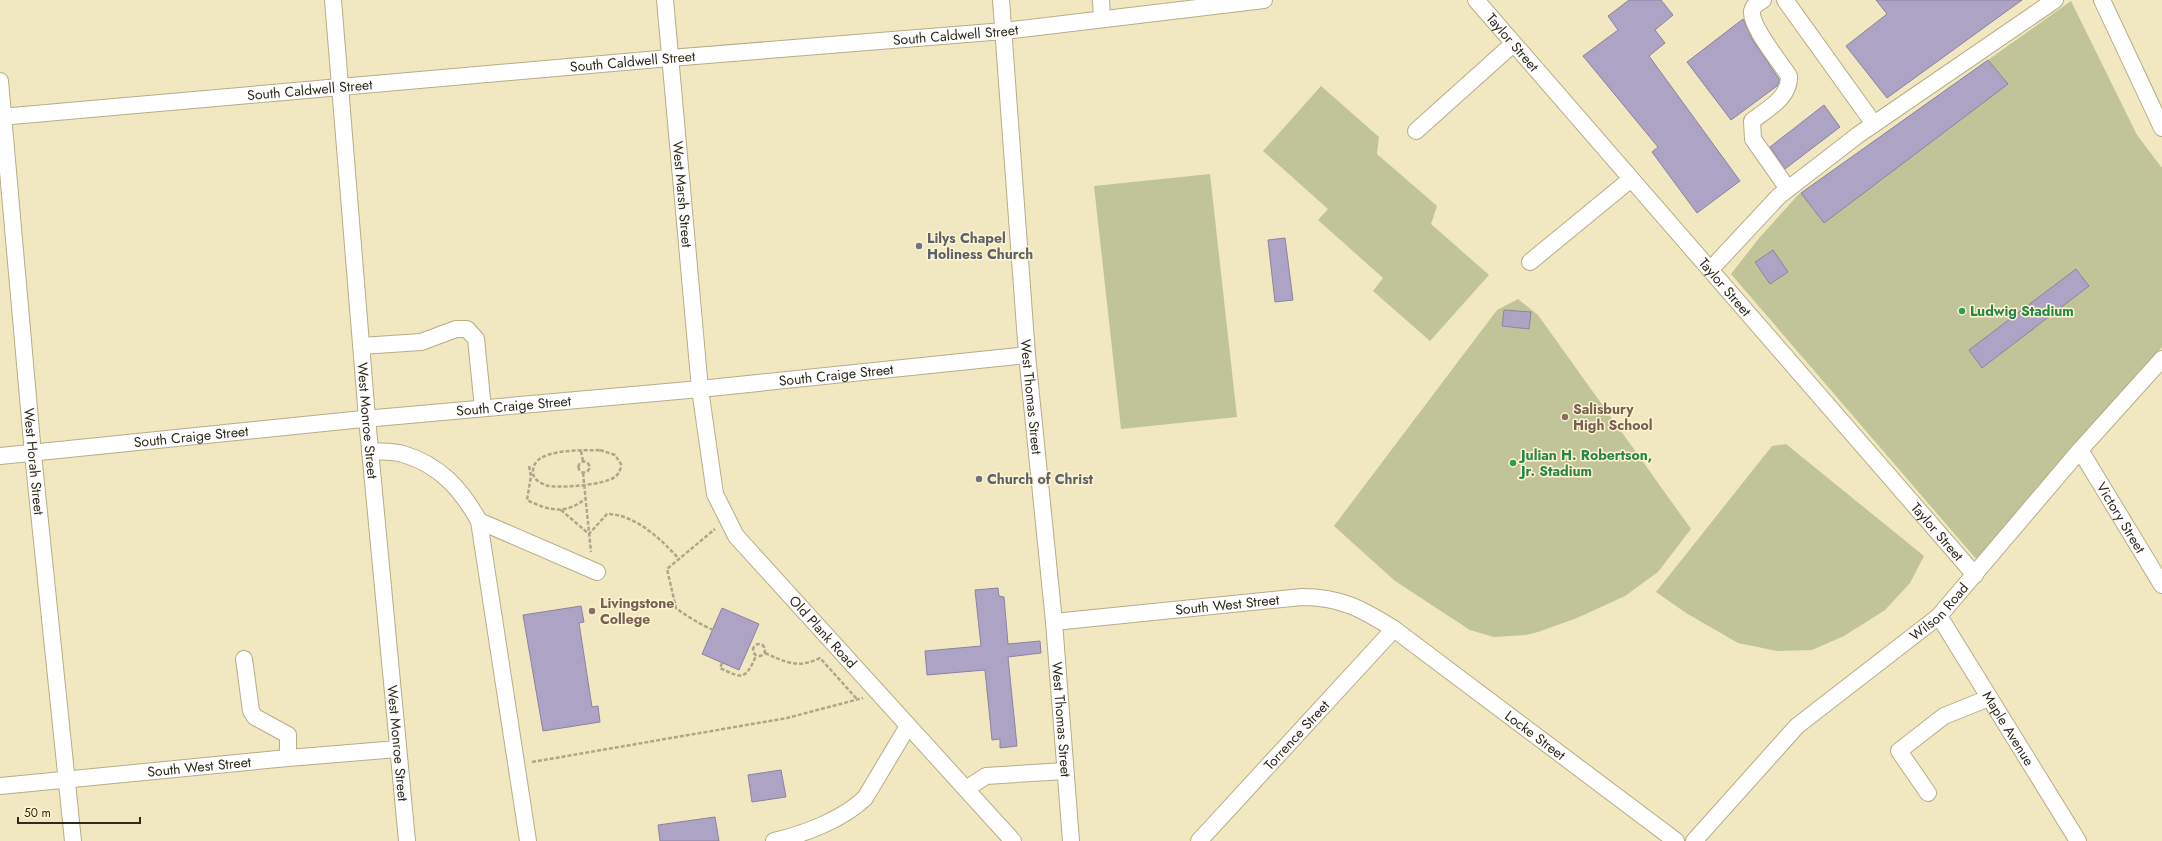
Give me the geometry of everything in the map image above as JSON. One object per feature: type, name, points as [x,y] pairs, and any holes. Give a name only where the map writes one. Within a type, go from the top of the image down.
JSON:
[{"type":"street","name":"West Monroe Street","points":[[333,0],[367,418],[407,841]]},
{"type":"street","name":"West Marsh Street","points":[[665,0],[700,388]]},
{"type":"street","name":"West Thomas Street","points":[[1001,0],[1027,355],[1054,622],[1071,841]]},
{"type":"street","points":[[1100,0],[1102,20]]},
{"type":"street","name":"South Caldwell Street","points":[[2,117],[670,58],[1004,31],[1264,0]]},
{"type":"street","name":"Taylor Street","points":[[1476,0],[1974,575]]},
{"type":"street","points":[[1763,0],[1754,5],[1752,10],[1753,18],[1758,30],[1789,76],[1789,80],[1782,98],[1752,121],[1751,130],[1753,138],[1788,189]]},
{"type":"street","points":[[1784,0],[1874,124]]},
{"type":"street","points":[[1710,270],[1779,196],[1874,124],[2055,0]]},
{"type":"street","points":[[2102,0],[2162,128]]},
{"type":"street","points":[[1416,131],[1513,44]]},
{"type":"street","name":"West Horah Street","points":[[0,81],[33,454],[74,841]]},
{"type":"street","points":[[1530,262],[1631,179]]},
{"type":"street","points":[[361,346],[421,342],[456,329],[467,328],[476,339],[483,408]]},
{"type":"street","name":"South Craige Street","points":[[0,456],[33,454],[367,418],[700,388],[1027,355]]},
{"type":"street","name":"Wilson Road","points":[[1694,841],[1797,726],[1939,616],[2080,450],[2162,359]]},
{"type":"street","name":"Old Plank Road","points":[[700,388],[715,494],[736,536],[1013,841]]},
{"type":"street","name":"Victory Street","points":[[2080,450],[2162,585]]},
{"type":"street","points":[[370,451],[402,454],[434,467],[465,496],[479,521],[528,841]]},
{"type":"street","points":[[479,521],[595,571]]},
{"type":"street","name":"South West Street","points":[[1054,622],[1302,597],[1324,597],[1360,608],[1394,629]]},
{"type":"street","name":"Maple Avenue","points":[[1939,616],[1988,698],[2078,841]]},
{"type":"street","name":"Torrence Street","points":[[1199,841],[1394,629]]},
{"type":"street","name":"Locke Street","points":[[1394,629],[1676,841]]},
{"type":"street","points":[[244,659],[251,711],[255,717],[288,735],[288,758]]},
{"type":"street","points":[[1928,793],[1899,751],[1944,716],[1988,698]]},
{"type":"street","points":[[774,841],[812,829],[858,805],[865,798],[908,726]]},
{"type":"street","name":"South West Street","points":[[0,786],[288,758],[398,749]]},
{"type":"street","points":[[966,789],[986,776],[1066,771]]},
{"type":"path","points":[[582,451],[582,461],[578,467],[583,473],[589,534],[595,571]]},
{"type":"path","points":[[529,466],[532,472],[536,480],[545,485],[555,486],[600,483],[615,477],[621,469],[621,464],[615,455],[609,451],[582,451],[544,455],[535,463],[532,472],[527,500],[536,505],[561,510],[574,508],[586,498]]},
{"type":"path","points":[[582,461],[587,462],[589,468],[583,473]]},
{"type":"path","points":[[561,510],[589,534]]},
{"type":"path","points":[[589,534],[607,514],[619,516],[656,537],[679,559]]},
{"type":"path","points":[[713,630],[699,624],[675,606],[667,569],[728,518]]},
{"type":"path","points":[[722,663],[720,668],[739,677],[748,673],[756,656],[753,649],[757,644],[763,646],[765,653]]},
{"type":"path","points":[[756,656],[762,656],[765,653]]},
{"type":"path","points":[[765,653],[795,664],[805,665],[820,658],[856,699]]},
{"type":"path","points":[[531,763],[787,718],[864,697]]},
{"type":"green space","name":"Ludwig Stadium","points":[[2071,1],[2137,135],[2162,168],[2162,347],[1977,560],[1731,274],[1760,237],[1798,195]]},
{"type":"green space","points":[[1321,86],[1379,137],[1377,154],[1437,206],[1431,224],[1489,275],[1430,341],[1373,291],[1383,278],[1318,220],[1328,209],[1263,151]]},
{"type":"green space","points":[[1210,174],[1237,417],[1121,429],[1094,186]]},
{"type":"green space","name":"Julian H. Robertson, Jr. Stadium","points":[[1518,299],[1538,315],[1691,529],[1658,572],[1625,596],[1577,618],[1538,632],[1526,635],[1494,637],[1470,630],[1395,581],[1334,526],[1497,310]]},
{"type":"green space","points":[[1786,444],[1924,556],[1910,583],[1885,610],[1844,636],[1812,650],[1777,651],[1738,643],[1686,613],[1656,592],[1772,446]]},
{"type":"building","points":[[1629,0],[1661,0],[1673,15],[1655,30],[1665,43],[1649,56],[1740,181],[1697,213],[1652,152],[1658,147],[1583,56],[1618,30],[1608,16]]},
{"type":"building","points":[[1876,0],[2022,0],[1887,98],[1846,46],[1887,14]]},
{"type":"building","points":[[1743,19],[1752,39],[1779,79],[1779,82],[1777,86],[1731,120],[1687,62]]},
{"type":"building","points":[[1988,60],[2008,84],[1824,223],[1801,193]]},
{"type":"building","points":[[1824,105],[1840,127],[1785,169],[1770,147]]},
{"type":"building","points":[[1285,238],[1293,300],[1275,302],[1268,240]]},
{"type":"building","points":[[1773,250],[1788,272],[1770,284],[1755,262]]},
{"type":"building","points":[[2076,269],[2089,286],[1982,368],[1969,350]]},
{"type":"building","points":[[1504,310],[1531,312],[1529,329],[1502,326]]},
{"type":"building","points":[[998,588],[999,596],[1004,597],[1008,644],[1040,641],[1041,653],[1008,657],[1017,746],[1000,748],[1000,739],[992,740],[985,670],[927,675],[925,651],[981,646],[975,590]]},
{"type":"building","points":[[581,606],[584,622],[579,623],[592,707],[598,706],[600,722],[543,731],[523,615]]},
{"type":"building","points":[[722,608],[759,624],[739,670],[702,654]]},
{"type":"building","points":[[781,770],[786,797],[752,802],[748,775]]},
{"type":"building","points":[[715,817],[719,841],[660,841],[658,825]]},
{"type":"place","name":"Lilys Chapel Holiness Church","points":[[919,246]]},
{"type":"place","name":"Ludwig Stadium","points":[[1962,311]]},
{"type":"place","name":"Salisbury High School","points":[[1565,417]]},
{"type":"place","name":"Julian H. Robertson, Jr. Stadium","points":[[1513,463]]},
{"type":"place","name":"Church of Christ","points":[[979,479]]},
{"type":"place","name":"Livingstone College","points":[[592,611]]}]
